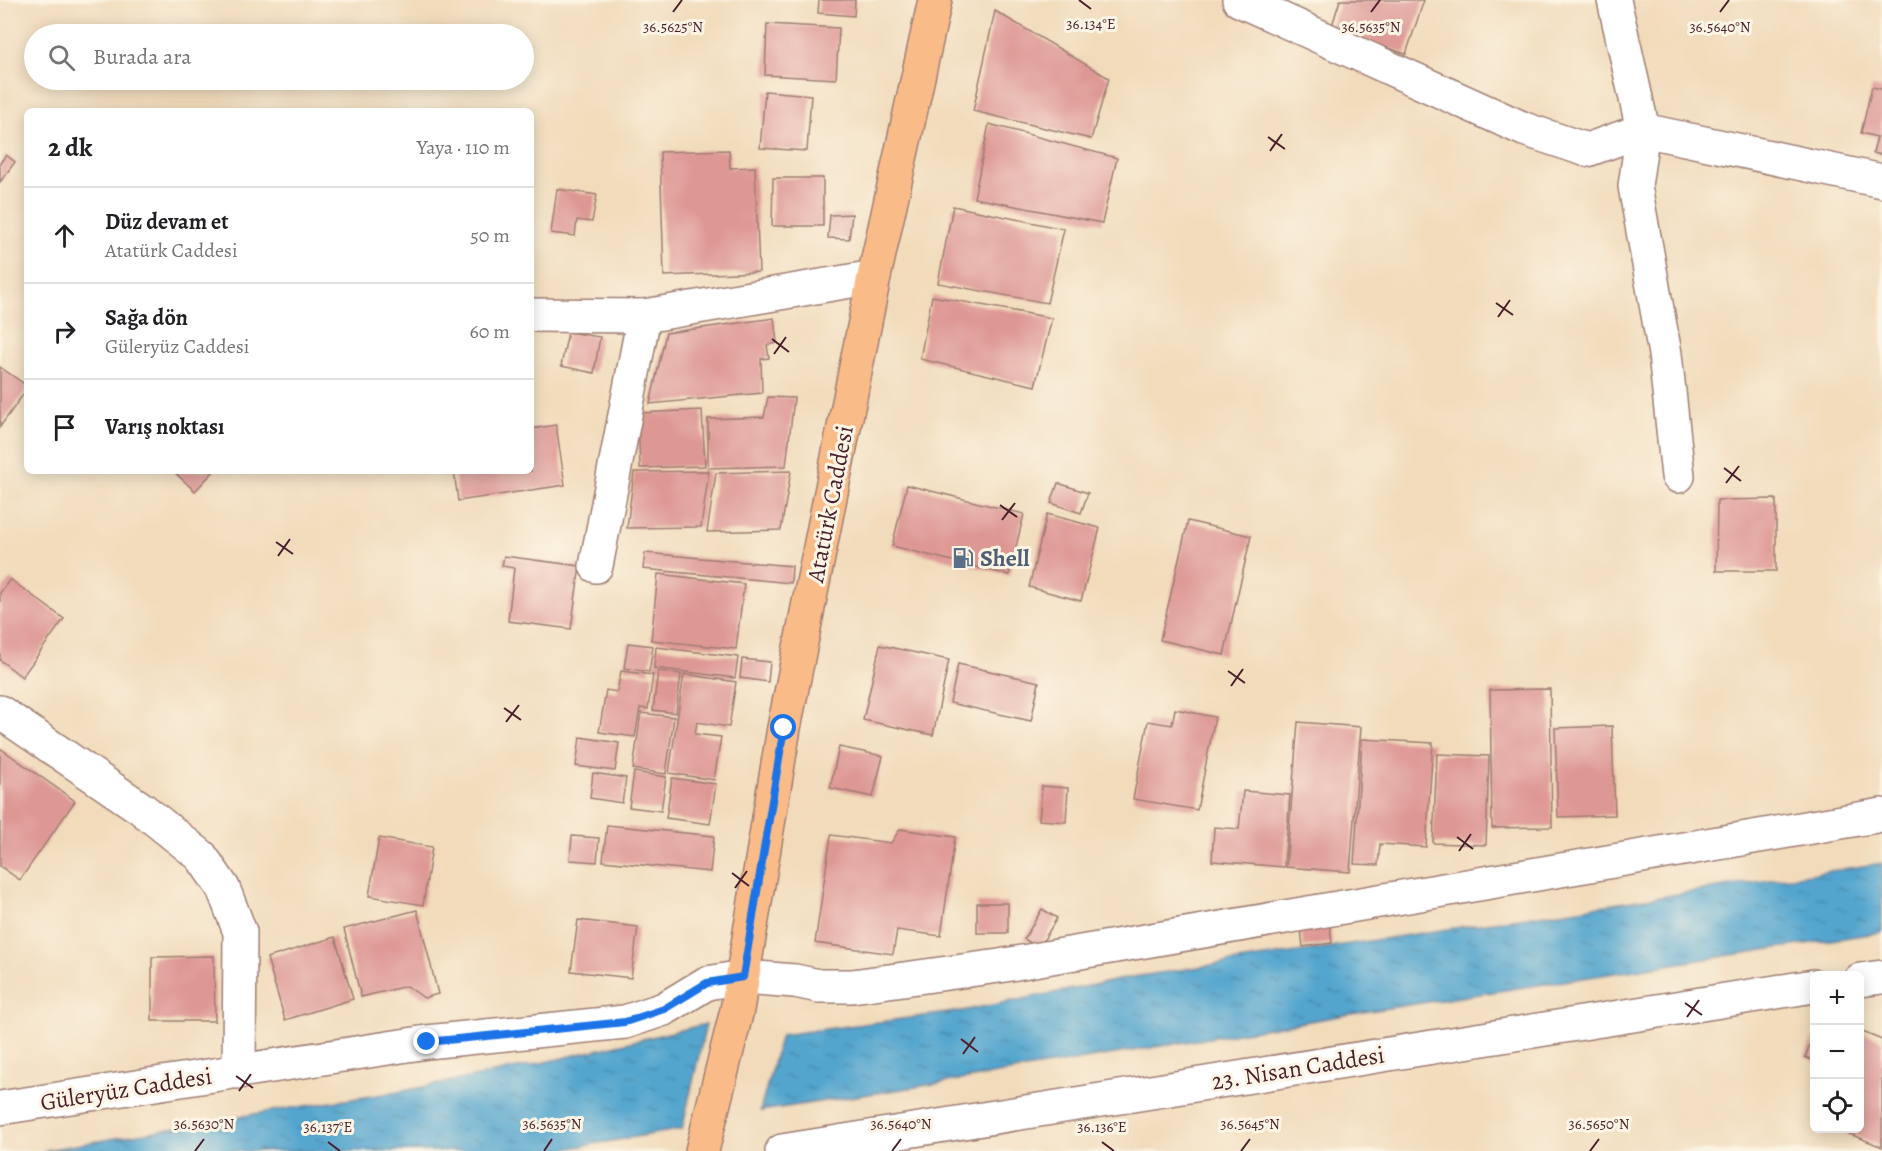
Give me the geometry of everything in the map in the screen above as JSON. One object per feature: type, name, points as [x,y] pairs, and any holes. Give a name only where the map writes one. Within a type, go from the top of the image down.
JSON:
[{"type":"main road","name":"Atatürk Caddesi","points":[[702,1151],[737,1010],[784,728],[874,277],[935,0]]},
{"type":"street","points":[[1239,0],[1524,129],[1587,150],[1643,130],[1882,181]]},
{"type":"street","points":[[1614,0],[1643,130],[1635,186],[1665,354],[1678,476]]},
{"type":"street","points":[[534,315],[644,316],[874,277]]},
{"type":"street","points":[[596,566],[644,316]]},
{"type":"street","points":[[0,712],[142,809],[201,856],[223,888],[240,932],[239,1072]]},
{"type":"street","name":"Güleryüz Caddesi","points":[[0,1108],[427,1042],[625,1022],[664,1009],[707,983],[743,977],[795,981],[819,986],[852,986],[999,966],[1882,815]]},
{"type":"street","points":[[1864,979],[1882,977]]},
{"type":"street","name":"23. Nisan Caddesi","points":[[782,1151],[1810,987]]},
{"type":"water","points":[[1882,863],[1882,932],[1363,1012],[973,1078],[760,1111],[781,1035],[962,1011],[1133,977]]},
{"type":"water","points":[[706,1024],[682,1129],[553,1151],[41,1151],[398,1092],[533,1065]]},
{"type":"building","points":[[819,0],[855,0],[854,16],[818,13]]},
{"type":"building","points":[[1340,0],[1424,0],[1406,54],[1331,29]]},
{"type":"building","points":[[995,11],[1109,78],[1091,139],[973,111]]},
{"type":"building","points":[[767,24],[839,28],[836,79],[765,75]]},
{"type":"building","points":[[1872,87],[1882,89],[1882,155],[1873,153],[1877,137],[1861,133]]},
{"type":"building","points":[[765,91],[811,95],[807,151],[760,148]]},
{"type":"building","points":[[989,124],[1117,158],[1102,223],[974,198]]},
{"type":"building","points":[[729,150],[730,168],[755,167],[759,272],[664,276],[660,152]]},
{"type":"building","points":[[6,155],[15,162],[0,182],[0,163]]},
{"type":"building","points":[[773,178],[823,178],[823,226],[772,226]]},
{"type":"building","points":[[557,189],[597,195],[592,222],[577,220],[575,236],[551,233]]},
{"type":"building","points":[[953,206],[1064,229],[1047,303],[938,283]]},
{"type":"building","points":[[852,214],[849,239],[828,238],[830,215]]},
{"type":"building","points":[[932,296],[1052,318],[1035,386],[920,359]]},
{"type":"building","points":[[774,318],[777,343],[767,345],[769,358],[761,359],[762,393],[650,404],[666,333]]},
{"type":"building","points":[[568,332],[600,337],[594,373],[561,366]]},
{"type":"building","points":[[0,367],[24,384],[24,393],[0,427]]},
{"type":"building","points":[[768,397],[794,398],[786,466],[708,468],[708,419],[764,417]]},
{"type":"building","points":[[702,410],[705,466],[640,468],[638,413]]},
{"type":"building","points":[[556,425],[565,485],[458,501],[454,474],[534,474],[534,429]]},
{"type":"building","points":[[709,471],[701,527],[627,528],[634,472]]},
{"type":"building","points":[[791,471],[781,530],[707,532],[716,473]]},
{"type":"building","points":[[176,474],[211,474],[195,491]]},
{"type":"building","points":[[1058,483],[1088,493],[1081,513],[1051,503]]},
{"type":"building","points":[[907,485],[1024,514],[1009,575],[892,546]]},
{"type":"building","points":[[1776,499],[1776,571],[1716,571],[1717,500]]},
{"type":"building","points":[[1047,514],[1100,528],[1081,601],[1029,587]]},
{"type":"building","points":[[1188,521],[1251,536],[1224,655],[1160,640]]},
{"type":"building","points":[[645,553],[792,566],[791,583],[643,569]]},
{"type":"building","points":[[504,556],[580,566],[571,629],[508,621],[514,568],[502,566]]},
{"type":"building","points":[[658,574],[744,584],[736,649],[651,640]]},
{"type":"building","points":[[10,579],[64,619],[22,677],[0,660],[0,593]]},
{"type":"building","points":[[628,643],[653,646],[649,672],[624,668]]},
{"type":"building","points":[[880,645],[949,660],[933,735],[863,720]]},
{"type":"building","points":[[656,647],[738,657],[735,678],[654,668]]},
{"type":"building","points":[[742,659],[770,662],[768,682],[740,678]]},
{"type":"building","points":[[958,664],[1039,682],[1031,721],[950,703]]},
{"type":"building","points":[[621,671],[653,675],[648,709],[640,708],[635,737],[599,732],[606,690],[617,692]]},
{"type":"building","points":[[658,671],[681,674],[676,713],[653,710]]},
{"type":"building","points":[[684,674],[736,682],[729,727],[697,722],[695,734],[721,737],[714,780],[669,773]]},
{"type":"building","points":[[1550,689],[1552,827],[1492,828],[1490,690]]},
{"type":"building","points":[[1175,709],[1215,717],[1197,810],[1133,799],[1148,721],[1172,725]]},
{"type":"building","points":[[641,713],[674,717],[666,774],[633,769]]},
{"type":"building","points":[[1298,722],[1361,727],[1350,872],[1286,867]]},
{"type":"building","points":[[1612,726],[1615,815],[1558,817],[1555,728]]},
{"type":"building","points":[[580,737],[619,743],[615,771],[576,766]]},
{"type":"building","points":[[1362,739],[1433,743],[1426,847],[1380,844],[1378,865],[1354,864]]},
{"type":"building","points":[[839,747],[883,756],[873,797],[830,788]]},
{"type":"building","points":[[0,748],[75,801],[20,880],[0,866]]},
{"type":"building","points":[[1437,754],[1489,756],[1486,845],[1433,843]]},
{"type":"building","points":[[634,772],[666,777],[661,811],[629,807]]},
{"type":"building","points":[[593,773],[626,778],[622,803],[590,798]]},
{"type":"building","points":[[672,778],[716,784],[710,824],[666,818]]},
{"type":"building","points":[[1042,786],[1068,788],[1066,822],[1039,820]]},
{"type":"building","points":[[1243,791],[1290,795],[1284,867],[1212,861],[1214,827],[1239,829]]},
{"type":"building","points":[[607,825],[714,836],[710,872],[603,861]]},
{"type":"building","points":[[900,829],[955,837],[941,936],[897,930],[893,954],[815,943],[831,835],[891,843]]},
{"type":"building","points":[[572,836],[599,838],[597,862],[570,860]]},
{"type":"building","points":[[379,838],[432,847],[423,905],[369,896]]},
{"type":"building","points":[[977,903],[1008,903],[1008,933],[977,933]]},
{"type":"building","points":[[1042,909],[1057,918],[1039,948],[1024,939]]},
{"type":"building","points":[[417,910],[438,994],[424,998],[407,986],[361,997],[344,929]]},
{"type":"building","points":[[1329,917],[1332,943],[1303,947],[1300,921]]},
{"type":"building","points":[[578,920],[638,927],[631,978],[571,971]]},
{"type":"building","points":[[335,937],[353,999],[285,1020],[267,958]]},
{"type":"building","points":[[214,956],[215,1021],[152,1021],[152,957]]},
{"type":"building","points":[[1864,1033],[1882,1040],[1882,1147],[1847,1133],[1864,1133]]},
{"type":"building","points":[[1810,1045],[1810,1059],[1805,1057]]},
{"type":"place","name":"Shell","points":[[963,558]]},
{"type":"route","points":[[427,1042],[625,1022],[664,1009],[707,983],[743,977],[784,728]]}]
